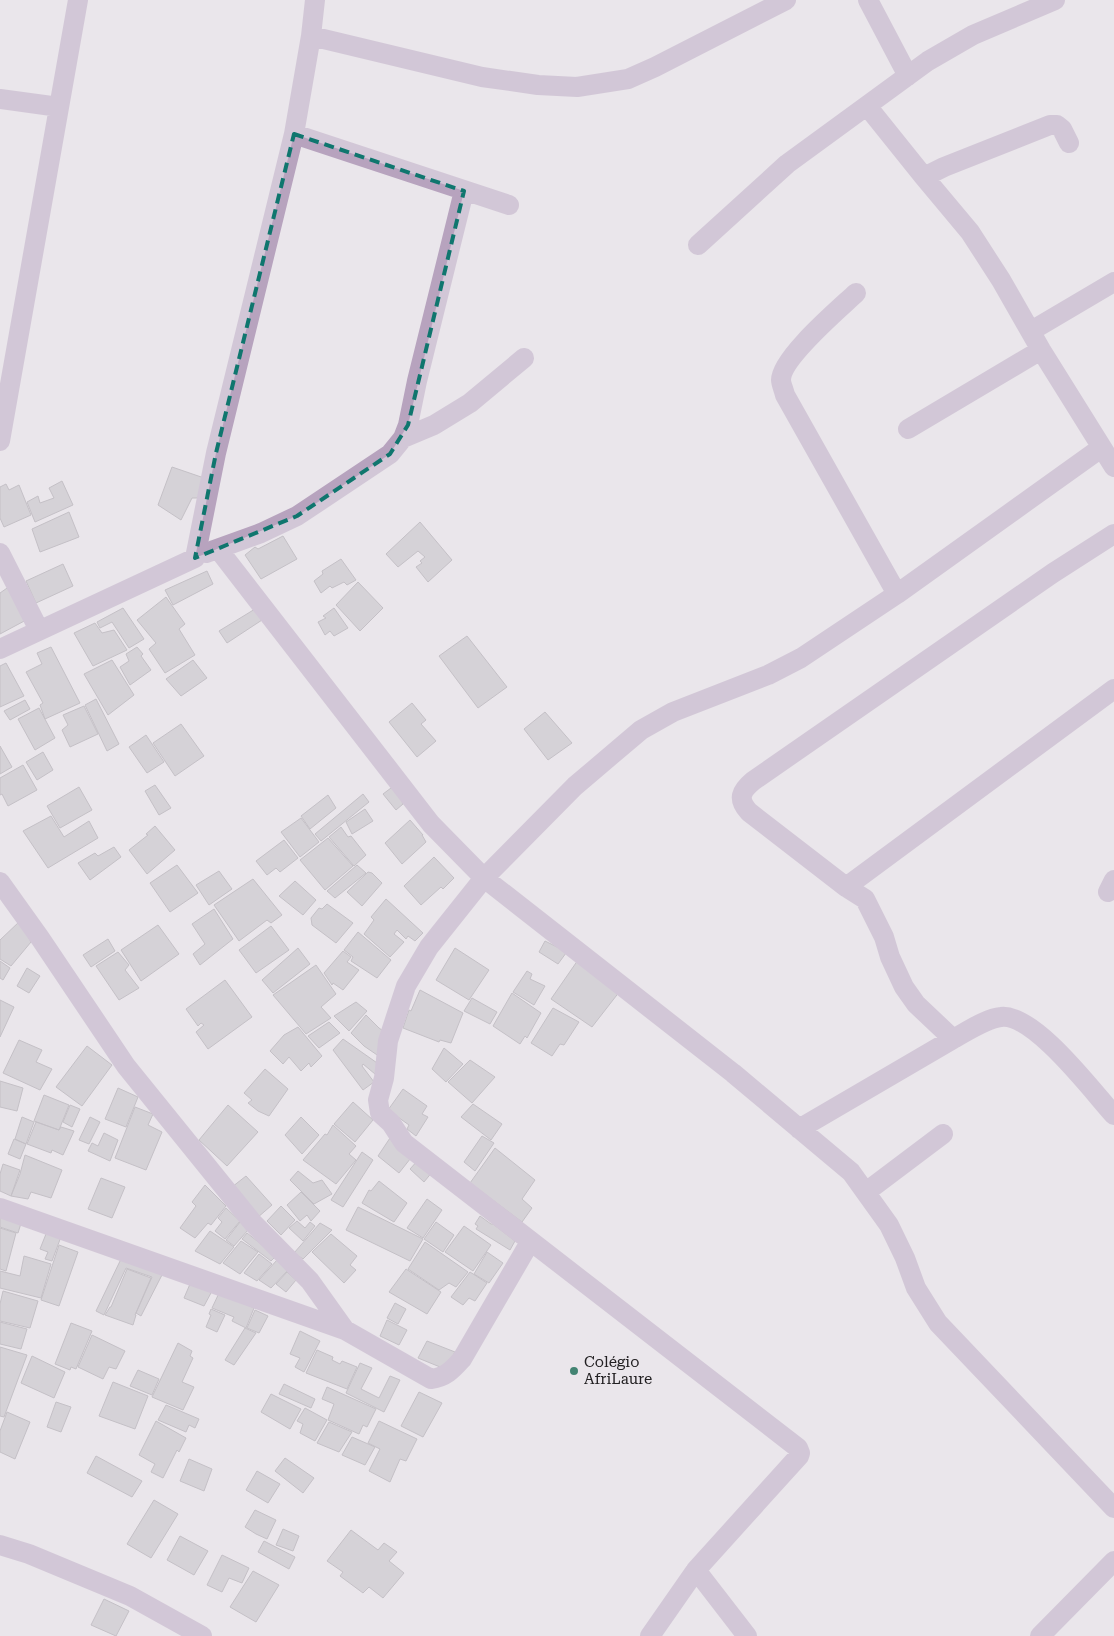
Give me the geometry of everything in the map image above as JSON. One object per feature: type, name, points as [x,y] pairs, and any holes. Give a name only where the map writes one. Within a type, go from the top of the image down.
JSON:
[{"type":"street","points":[[0,441],[78,0]]},
{"type":"street","points":[[195,558],[216,452],[294,134],[311,36],[315,0]]},
{"type":"street","points":[[311,36],[482,77],[538,85],[577,87],[628,78],[655,67],[786,0]]},
{"type":"street","points":[[868,0],[908,76]]},
{"type":"street","points":[[698,245],[787,164],[928,61],[973,35],[1055,0]]},
{"type":"street","points":[[0,99],[58,107]]},
{"type":"street","points":[[867,106],[970,232],[1114,467]]},
{"type":"street","points":[[924,178],[944,167],[1050,125],[1057,125],[1062,129],[1070,143]]},
{"type":"street","points":[[294,134],[509,205]]},
{"type":"street","points":[[0,649],[195,558],[297,516],[390,454],[403,438],[408,425],[464,191]]},
{"type":"street","points":[[1031,331],[1114,282]]},
{"type":"street","points":[[856,293],[823,323],[794,354],[784,366],[780,380],[785,394],[897,594]]},
{"type":"street","points":[[908,429],[1041,350]]},
{"type":"street","points":[[403,438],[434,425],[470,403],[524,358]]},
{"type":"street","points":[[650,1636],[696,1570],[800,1453],[798,1448],[404,1143],[391,1123],[380,1113],[378,1100],[384,1078],[388,1041],[406,986],[429,947],[484,878],[575,786],[641,730],[673,712],[768,675],[801,658],[897,594],[1101,448]]},
{"type":"street","points":[[952,1039],[916,1004],[904,987],[890,957],[884,938],[864,899],[846,888],[749,812],[742,805],[742,792],[744,788],[1053,573],[1114,534]]},
{"type":"street","points":[[218,549],[430,824],[484,878],[733,1073],[851,1172],[889,1225],[905,1258],[916,1288],[938,1323],[1114,1508]]},
{"type":"street","points":[[0,553],[39,630]]},
{"type":"street","points":[[846,888],[1114,689]]},
{"type":"street","points":[[0,882],[126,1066],[253,1223],[310,1281],[345,1330]]},
{"type":"street","points":[[799,1129],[952,1039],[1002,1017],[1012,1018],[1028,1025],[1045,1038],[1114,1115]]},
{"type":"street","points":[[866,1192],[943,1134]]},
{"type":"street","points":[[0,1208],[345,1330],[431,1379],[442,1378],[462,1359],[530,1242]]},
{"type":"street","points":[[0,1545],[29,1554],[130,1596],[202,1636]]},
{"type":"street","points":[[1040,1636],[1114,1561]]},
{"type":"street","points":[[696,1570],[748,1636]]},
{"type":"highlighted area","points":[[294,134],[464,191],[408,425],[390,454],[297,516],[195,558],[216,453]]},
{"type":"building","points":[[172,467],[207,479],[199,498],[192,498],[181,520],[158,505]]},
{"type":"building","points":[[62,481],[73,505],[35,522],[27,502],[38,496],[40,503],[54,498],[49,488]]},
{"type":"building","points":[[6,484],[9,490],[19,485],[31,515],[4,527],[0,518],[0,487]]},
{"type":"building","points":[[69,512],[79,537],[40,552],[32,529]]},
{"type":"building","points":[[420,522],[452,560],[428,582],[416,567],[422,563],[420,561],[425,557],[418,551],[398,567],[386,554]]},
{"type":"building","points":[[283,536],[297,559],[261,579],[245,555],[255,547],[258,549]]},
{"type":"building","points":[[341,559],[356,580],[347,585],[344,582],[332,588],[330,586],[321,593],[314,581],[323,574],[322,571]]},
{"type":"building","points":[[63,564],[73,586],[36,603],[26,581]]},
{"type":"building","points":[[207,571],[213,584],[173,605],[165,590]]},
{"type":"building","points":[[358,582],[383,608],[360,631],[336,605]]},
{"type":"building","points":[[10,586],[28,619],[0,634],[0,593]]},
{"type":"building","points":[[166,597],[185,624],[179,629],[195,655],[165,673],[149,649],[156,643],[137,620]]},
{"type":"building","points":[[123,608],[144,639],[129,648],[112,622],[100,628],[97,622]]},
{"type":"building","points":[[334,608],[348,628],[334,636],[330,631],[325,635],[318,622],[326,618],[323,616]]},
{"type":"building","points":[[255,609],[262,620],[227,643],[219,631]]},
{"type":"building","points":[[95,623],[102,633],[114,630],[127,650],[93,666],[74,633]]},
{"type":"building","points":[[467,636],[507,687],[478,708],[439,656]]},
{"type":"building","points":[[51,647],[80,703],[45,719],[40,705],[43,703],[26,672],[42,664],[37,653]]},
{"type":"building","points":[[137,647],[151,670],[130,685],[120,667],[129,661],[126,654]]},
{"type":"building","points":[[112,660],[134,695],[108,715],[84,674]]},
{"type":"building","points":[[193,660],[207,678],[181,696],[166,679]]},
{"type":"building","points":[[6,663],[24,696],[0,707],[0,666]]},
{"type":"building","points":[[96,699],[119,744],[107,751],[85,705]]},
{"type":"building","points":[[25,700],[30,709],[10,720],[4,711]]},
{"type":"building","points":[[412,703],[426,720],[421,724],[436,741],[417,757],[389,722]]},
{"type":"building","points":[[84,706],[98,734],[70,747],[62,730],[68,725],[63,715]]},
{"type":"building","points":[[39,708],[55,738],[35,750],[18,719]]},
{"type":"building","points":[[545,712],[572,743],[548,760],[524,729]]},
{"type":"building","points":[[181,724],[204,756],[175,776],[153,743]]},
{"type":"building","points":[[146,735],[164,762],[147,773],[129,747]]},
{"type":"building","points":[[0,746],[12,767],[0,774]]},
{"type":"building","points":[[43,752],[53,770],[37,780],[26,762]]},
{"type":"building","points":[[23,765],[37,790],[8,806],[2,794],[0,795],[0,778]]},
{"type":"building","points":[[155,785],[171,808],[159,815],[145,791]]},
{"type":"building","points":[[395,785],[403,804],[396,810],[383,794]]},
{"type":"building","points":[[79,787],[92,810],[60,828],[47,806]]},
{"type":"building","points":[[363,794],[369,802],[321,841],[315,834]]},
{"type":"building","points":[[328,795],[336,808],[310,829],[301,816]]},
{"type":"building","points":[[365,809],[373,821],[352,834],[346,822]]},
{"type":"building","points":[[51,816],[64,837],[89,821],[98,838],[48,868],[23,831]]},
{"type":"building","points":[[301,818],[319,842],[300,857],[281,832]]},
{"type":"building","points":[[410,820],[423,835],[426,842],[402,864],[385,843]]},
{"type":"building","points":[[155,826],[175,850],[147,874],[129,850],[148,835],[146,834]]},
{"type":"building","points":[[341,827],[366,855],[354,866],[329,837]]},
{"type":"building","points":[[328,838],[353,866],[325,890],[300,860]]},
{"type":"building","points":[[284,840],[298,858],[280,872],[276,868],[267,875],[256,861]]},
{"type":"building","points":[[114,847],[121,857],[90,880],[78,863],[95,853],[98,856]]},
{"type":"building","points":[[434,857],[454,878],[443,889],[441,887],[421,905],[404,886]]},
{"type":"building","points":[[177,865],[198,893],[170,912],[150,883]]},
{"type":"building","points":[[357,865],[366,873],[335,898],[327,891]]},
{"type":"building","points":[[219,871],[232,889],[209,905],[196,885]]},
{"type":"building","points":[[368,872],[372,873],[382,883],[362,906],[347,892]]},
{"type":"building","points":[[253,879],[282,915],[271,923],[267,920],[239,941],[214,905]]},
{"type":"building","points":[[295,881],[316,900],[303,915],[279,896]]},
{"type":"building","points":[[386,899],[423,933],[415,941],[408,936],[406,939],[397,930],[394,934],[404,942],[390,957],[364,934],[374,920],[371,917]]},
{"type":"building","points":[[327,904],[353,923],[336,943],[312,925],[311,918],[319,908],[322,909]]},
{"type":"building","points":[[214,909],[233,939],[200,965],[193,954],[205,944],[192,924]]},
{"type":"building","points":[[20,921],[31,942],[11,966],[0,959],[0,940]]},
{"type":"building","points":[[158,925],[179,954],[141,981],[121,950]]},
{"type":"building","points":[[271,926],[289,950],[256,973],[239,950]]},
{"type":"building","points":[[358,932],[391,960],[377,978],[351,961],[353,957],[344,950]]},
{"type":"building","points":[[108,939],[115,951],[91,967],[83,955]]},
{"type":"building","points":[[545,941],[557,947],[569,949],[558,964],[539,952]]},
{"type":"building","points":[[298,948],[310,964],[273,993],[262,980]]},
{"type":"building","points":[[455,948],[489,970],[469,1000],[436,980]]},
{"type":"building","points":[[343,951],[351,957],[347,962],[359,970],[343,990],[333,983],[332,985],[324,973]]},
{"type":"building","points":[[118,952],[129,965],[125,970],[139,988],[119,1000],[96,966]]},
{"type":"building","points":[[578,960],[620,991],[592,1027],[551,999]]},
{"type":"building","points":[[0,961],[10,968],[3,980],[0,978]]},
{"type":"building","points":[[316,965],[336,994],[321,1007],[331,1018],[306,1034],[273,995]]},
{"type":"building","points":[[27,968],[40,976],[29,993],[17,986]]},
{"type":"building","points":[[527,971],[532,974],[530,979],[545,986],[534,1005],[513,992]]},
{"type":"building","points":[[225,980],[252,1017],[208,1049],[196,1032],[204,1025],[201,1023],[198,1026],[186,1009]]},
{"type":"building","points":[[420,990],[463,1013],[451,1043],[440,1040],[439,1042],[403,1028],[409,1010],[411,1011]]},
{"type":"building","points":[[512,993],[541,1013],[527,1038],[525,1036],[520,1044],[493,1026]]},
{"type":"building","points":[[472,998],[497,1012],[490,1024],[464,1011]]},
{"type":"building","points":[[0,1000],[14,1007],[0,1037]]},
{"type":"building","points":[[356,1002],[367,1011],[349,1031],[334,1016]]},
{"type":"building","points":[[553,1008],[579,1022],[564,1045],[560,1044],[552,1056],[531,1043]]},
{"type":"building","points":[[366,1015],[386,1033],[383,1059],[364,1046],[351,1033]]},
{"type":"building","points":[[329,1022],[340,1033],[319,1048],[308,1036]]},
{"type":"building","points":[[298,1027],[322,1056],[311,1067],[309,1063],[301,1071],[289,1057],[283,1064],[270,1051],[284,1035]]},
{"type":"building","points":[[343,1039],[380,1065],[375,1074],[363,1064],[362,1066],[374,1082],[363,1090],[333,1050]]},
{"type":"building","points":[[19,1040],[42,1050],[36,1062],[52,1069],[40,1090],[3,1073]]},
{"type":"building","points":[[87,1046],[112,1065],[82,1106],[56,1087]]},
{"type":"building","points":[[444,1048],[463,1064],[446,1082],[432,1069]]},
{"type":"building","points":[[470,1060],[495,1077],[472,1103],[448,1082]]},
{"type":"building","points":[[265,1069],[288,1089],[269,1116],[258,1111],[248,1103],[252,1100],[244,1093]]},
{"type":"building","points":[[0,1081],[23,1088],[17,1111],[0,1107]]},
{"type":"building","points":[[118,1088],[138,1097],[126,1127],[105,1119]]},
{"type":"building","points":[[403,1089],[427,1106],[422,1114],[428,1117],[416,1136],[407,1129],[409,1125],[388,1110]]},
{"type":"building","points":[[44,1095],[69,1105],[59,1130],[34,1121]]},
{"type":"building","points":[[353,1102],[373,1120],[355,1142],[334,1124]]},
{"type":"building","points":[[473,1104],[502,1124],[491,1140],[461,1117]]},
{"type":"building","points":[[70,1105],[80,1109],[72,1127],[63,1122]]},
{"type":"building","points":[[228,1105],[258,1132],[227,1166],[199,1140]]},
{"type":"building","points":[[135,1107],[153,1114],[148,1125],[162,1132],[146,1170],[115,1158]]},
{"type":"building","points":[[22,1117],[34,1122],[26,1144],[15,1139]]},
{"type":"building","points":[[90,1117],[100,1122],[89,1144],[79,1140]]},
{"type":"building","points":[[301,1117],[319,1135],[302,1154],[285,1135]]},
{"type":"building","points":[[36,1122],[59,1130],[61,1127],[74,1131],[63,1155],[52,1150],[51,1153],[27,1144]]},
{"type":"building","points":[[333,1125],[356,1146],[349,1154],[356,1160],[336,1184],[303,1160],[325,1134],[327,1135]]},
{"type":"building","points":[[104,1133],[118,1140],[110,1161],[88,1151],[92,1143],[98,1146]]},
{"type":"building","points":[[392,1135],[414,1154],[399,1173],[378,1156]]},
{"type":"building","points":[[482,1136],[494,1143],[475,1171],[464,1162]]},
{"type":"building","points":[[14,1139],[26,1144],[20,1159],[8,1154]]},
{"type":"building","points":[[495,1148],[535,1180],[522,1199],[532,1208],[522,1222],[470,1183]]},
{"type":"building","points":[[362,1152],[373,1160],[343,1207],[331,1200]]},
{"type":"building","points":[[25,1155],[62,1170],[51,1198],[31,1192],[28,1199],[11,1196]]},
{"type":"building","points":[[419,1159],[433,1171],[424,1182],[410,1169]]},
{"type":"building","points":[[3,1164],[20,1170],[11,1196],[0,1191],[0,1174]]},
{"type":"building","points":[[298,1171],[313,1183],[322,1180],[332,1194],[314,1204],[290,1180]]},
{"type":"building","points":[[246,1176],[272,1205],[257,1218],[232,1187]]},
{"type":"building","points":[[101,1178],[125,1187],[112,1218],[88,1209]]},
{"type":"building","points":[[379,1181],[407,1203],[394,1222],[362,1203],[369,1190],[371,1191]]},
{"type":"building","points":[[205,1185],[226,1206],[211,1225],[208,1223],[195,1238],[180,1228],[196,1206],[192,1202]]},
{"type":"building","points":[[301,1192],[320,1211],[311,1221],[307,1215],[300,1221],[287,1205]]},
{"type":"building","points":[[427,1199],[442,1210],[423,1238],[407,1228]]},
{"type":"building","points":[[281,1206],[295,1220],[281,1235],[267,1221]]},
{"type":"building","points":[[358,1207],[423,1239],[410,1261],[346,1230]]},
{"type":"building","points":[[226,1208],[240,1221],[225,1239],[215,1231],[222,1222],[218,1218]]},
{"type":"building","points":[[0,1213],[22,1220],[18,1233],[0,1227]]},
{"type":"building","points":[[480,1216],[515,1241],[510,1250],[476,1229],[478,1226],[475,1224]]},
{"type":"building","points":[[297,1221],[305,1228],[310,1222],[315,1226],[303,1241],[289,1228]]},
{"type":"building","points":[[240,1222],[248,1230],[234,1246],[226,1240]]},
{"type":"building","points":[[436,1222],[454,1235],[443,1252],[424,1239]]},
{"type":"building","points":[[320,1223],[332,1230],[303,1259],[294,1253]]},
{"type":"building","points":[[464,1226],[491,1245],[473,1271],[445,1252]]},
{"type":"building","points":[[0,1228],[16,1233],[6,1271],[0,1269]]},
{"type":"building","points":[[48,1229],[62,1234],[52,1261],[45,1259],[48,1252],[40,1249]]},
{"type":"building","points":[[210,1231],[234,1247],[220,1264],[195,1251]]},
{"type":"building","points":[[247,1233],[276,1256],[271,1261],[242,1239]]},
{"type":"building","points":[[331,1234],[357,1256],[350,1265],[356,1270],[344,1283],[312,1252]]},
{"type":"building","points":[[241,1241],[258,1252],[240,1274],[223,1263]]},
{"type":"building","points":[[425,1242],[468,1272],[456,1287],[449,1283],[439,1290],[408,1269]]},
{"type":"building","points":[[59,1245],[78,1252],[59,1306],[41,1300]]},
{"type":"building","points":[[487,1252],[503,1263],[489,1283],[474,1274]]},
{"type":"building","points":[[259,1254],[272,1264],[257,1281],[244,1273]]},
{"type":"building","points":[[24,1256],[51,1264],[41,1298],[0,1288],[0,1271],[20,1276]]},
{"type":"building","points":[[122,1257],[164,1271],[141,1316],[136,1313],[152,1277],[126,1268],[104,1315],[96,1311]]},
{"type":"building","points":[[277,1260],[289,1269],[271,1288],[259,1280]]},
{"type":"building","points":[[127,1269],[151,1278],[135,1315],[133,1325],[105,1315],[111,1307]]},
{"type":"building","points":[[406,1269],[441,1292],[427,1314],[389,1292]]},
{"type":"building","points":[[287,1272],[296,1280],[286,1292],[276,1284]]},
{"type":"building","points":[[470,1272],[487,1283],[475,1301],[469,1298],[463,1305],[451,1297]]},
{"type":"building","points":[[190,1284],[212,1291],[204,1306],[184,1298]]},
{"type":"building","points":[[3,1291],[38,1301],[30,1328],[0,1321],[0,1304]]},
{"type":"building","points":[[220,1291],[254,1308],[246,1328],[232,1321],[234,1317],[212,1308]]},
{"type":"building","points":[[395,1303],[406,1309],[398,1324],[387,1318]]},
{"type":"building","points":[[211,1309],[225,1315],[217,1332],[206,1327],[211,1315],[209,1314]]},
{"type":"building","points":[[255,1310],[268,1316],[259,1333],[247,1328]]},
{"type":"building","points":[[387,1320],[407,1330],[399,1345],[380,1336]]},
{"type":"building","points":[[0,1322],[27,1329],[21,1349],[0,1344]]},
{"type":"building","points":[[71,1323],[92,1331],[76,1369],[71,1367],[70,1370],[55,1364]]},
{"type":"building","points":[[245,1328],[256,1333],[234,1365],[225,1360]]},
{"type":"building","points":[[300,1331],[320,1341],[304,1372],[295,1367],[300,1358],[290,1354]]},
{"type":"building","points":[[92,1335],[125,1351],[116,1369],[109,1367],[103,1379],[78,1367]]},
{"type":"building","points":[[427,1341],[455,1352],[445,1369],[418,1358]]},
{"type":"building","points":[[178,1343],[192,1351],[190,1356],[193,1358],[182,1382],[194,1387],[183,1410],[152,1397]]},
{"type":"building","points":[[0,1347],[27,1355],[4,1417],[0,1416]]},
{"type":"building","points":[[317,1350],[333,1357],[332,1360],[340,1364],[342,1361],[357,1367],[347,1389],[306,1373]]},
{"type":"building","points":[[32,1356],[65,1372],[54,1398],[21,1383]]},
{"type":"building","points":[[360,1363],[372,1368],[361,1389],[379,1398],[390,1376],[400,1380],[384,1412],[346,1393]]},
{"type":"building","points":[[138,1370],[159,1379],[152,1395],[130,1386]]},
{"type":"building","points":[[113,1382],[148,1396],[135,1429],[99,1416]]},
{"type":"building","points":[[284,1384],[315,1399],[311,1408],[279,1394]]},
{"type":"building","points":[[327,1387],[376,1409],[367,1427],[363,1425],[359,1434],[328,1420],[334,1404],[322,1399]]},
{"type":"building","points":[[419,1392],[442,1403],[423,1437],[401,1426]]},
{"type":"building","points":[[271,1394],[301,1409],[290,1429],[261,1412]]},
{"type":"building","points":[[56,1402],[71,1407],[61,1432],[47,1427]]},
{"type":"building","points":[[166,1405],[199,1419],[195,1428],[189,1425],[186,1432],[158,1420]]},
{"type":"building","points":[[305,1408],[327,1420],[315,1441],[300,1433],[303,1424],[297,1421]]},
{"type":"building","points":[[7,1412],[30,1422],[15,1459],[0,1452],[0,1431]]},
{"type":"building","points":[[156,1421],[186,1438],[179,1452],[177,1450],[163,1478],[151,1472],[155,1464],[139,1455]]},
{"type":"building","points":[[379,1421],[417,1439],[406,1461],[400,1459],[390,1482],[369,1471],[380,1449],[368,1443]]},
{"type":"building","points":[[329,1422],[352,1432],[339,1452],[317,1443]]},
{"type":"building","points":[[352,1437],[375,1447],[365,1465],[342,1455]]},
{"type":"building","points":[[96,1456],[142,1481],[132,1497],[87,1473]]},
{"type":"building","points":[[285,1458],[314,1478],[303,1493],[275,1471]]},
{"type":"building","points":[[189,1459],[212,1469],[204,1491],[180,1481]]},
{"type":"building","points":[[257,1471],[280,1484],[268,1503],[246,1490]]},
{"type":"building","points":[[154,1500],[178,1514],[151,1558],[127,1544]]},
{"type":"building","points":[[255,1510],[276,1520],[267,1539],[245,1527]]},
{"type":"building","points":[[283,1529],[299,1536],[293,1551],[276,1545]]},
{"type":"building","points":[[351,1530],[378,1550],[384,1543],[397,1552],[389,1561],[404,1573],[383,1598],[369,1587],[363,1593],[340,1576],[343,1572],[327,1561]]},
{"type":"building","points":[[180,1536],[208,1551],[194,1575],[167,1560]]},
{"type":"building","points":[[264,1541],[295,1557],[289,1569],[258,1552]]},
{"type":"building","points":[[222,1555],[249,1568],[242,1583],[229,1578],[222,1592],[207,1585]]},
{"type":"building","points":[[253,1571],[279,1585],[256,1622],[230,1607]]},
{"type":"building","points":[[104,1599],[129,1611],[116,1636],[91,1625]]},
{"type":"place","name":"Colégio AfriLaure","points":[[574,1371]]}]
